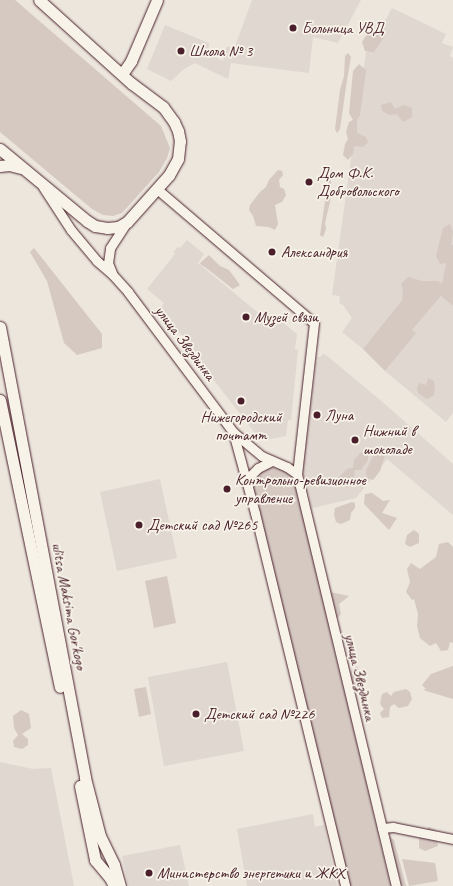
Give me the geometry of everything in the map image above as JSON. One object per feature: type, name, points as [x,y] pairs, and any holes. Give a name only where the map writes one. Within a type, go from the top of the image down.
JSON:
[{"type":"main road","points":[[0,149],[87,221],[95,226],[112,228],[127,222],[169,174],[178,159],[180,150],[178,132],[174,122],[163,107],[122,74],[39,0]]},
{"type":"main road","points":[[122,74],[131,61],[158,0]]},
{"type":"main road","points":[[0,166],[9,165],[22,168]]},
{"type":"main road","name":"ulitsa Maksima Gor'kogo","points":[[0,328],[95,860],[110,878],[114,886]]},
{"type":"main road","name":"ulitsa Maksima Gor'kogo","points":[[0,400],[78,758],[100,836],[114,865],[120,886]]},
{"type":"street","name":"улица Звездинка","points":[[40,182],[71,230],[97,261],[112,274],[136,303],[233,432],[262,456],[272,462],[287,467],[297,474]]},
{"type":"street","name":"улица Звездинка","points":[[156,189],[314,323],[297,474],[396,886]]},
{"type":"street","points":[[112,274],[108,262],[110,248],[127,222]]},
{"type":"street","name":"улица Звездинка","points":[[233,432],[248,487],[345,886]]},
{"type":"street","points":[[248,487],[251,475],[258,468],[272,462]]},
{"type":"street","points":[[382,828],[393,828],[453,838]]},
{"type":"shaded area","points":[[0,0],[15,0],[161,126],[170,148],[167,158],[159,172],[122,213],[113,216],[103,215],[92,209],[0,132]]},
{"type":"shaded area","name":"Больница УВД","points":[[252,0],[361,0],[338,43],[313,37],[309,73],[231,63],[228,79],[195,63],[184,69],[171,81],[147,69],[165,25],[209,43],[208,53],[223,61],[227,46],[234,49]]},
{"type":"shaded area","points":[[392,8],[446,34],[442,43],[453,47],[450,56],[453,58],[453,244],[448,252],[442,285],[402,300],[363,349],[342,332],[352,318],[343,305],[339,303],[340,296],[332,295],[366,52],[371,47]]},
{"type":"shaded area","points":[[376,24],[385,25],[385,36],[374,52],[365,51],[362,42],[367,34],[375,33]]},
{"type":"shaded area","points":[[348,53],[351,57],[340,129],[337,133],[335,129],[340,90],[344,76],[345,56]]},
{"type":"shaded area","points":[[359,64],[366,70],[360,115],[357,120],[357,133],[366,137],[368,142],[363,147],[354,146],[353,154],[348,160],[343,155],[345,144],[348,139],[346,132],[349,122],[353,120],[349,113],[353,71]]},
{"type":"shaded area","points":[[391,102],[395,109],[404,105],[412,108],[412,117],[403,122],[397,114],[390,115],[382,111],[381,105]]},
{"type":"shaded area","points":[[330,168],[334,172],[331,179],[330,202],[325,223],[326,229],[323,237],[320,235]]},
{"type":"shaded area","points":[[278,170],[282,171],[283,175],[279,180],[280,187],[284,189],[286,195],[282,202],[275,205],[278,224],[275,230],[269,227],[256,226],[253,216],[249,210],[250,205],[266,187],[269,180]]},
{"type":"shaded area","points":[[450,224],[453,232],[451,246],[453,244],[453,306],[441,296],[412,330],[416,333],[385,371],[363,349],[402,300],[403,290],[401,284],[408,277],[422,281],[438,281],[442,284],[446,263],[440,264],[436,256],[443,228]]},
{"type":"shaded area","points":[[187,240],[204,254],[198,263],[267,320],[272,314],[297,334],[295,349],[298,350],[291,420],[288,420],[286,436],[261,441],[196,357],[200,354],[194,351],[194,346],[183,337],[160,309],[164,303],[147,289],[175,254],[173,252],[178,247],[180,248]]},
{"type":"shaded area","points":[[34,248],[102,334],[102,348],[77,355],[64,343],[47,281],[30,252]]},
{"type":"shaded area","points":[[209,255],[220,266],[229,270],[240,285],[233,289],[201,265],[200,263]]},
{"type":"shaded area","points":[[441,296],[453,306],[453,413],[446,422],[385,371],[415,333],[412,330]]},
{"type":"shaded area","points":[[322,354],[326,355],[379,399],[453,464],[453,515],[387,459],[356,498],[312,508],[302,470],[302,462],[317,357],[321,357]]},
{"type":"shaded area","points":[[428,378],[434,381],[435,388],[434,395],[427,399],[418,393],[417,387],[420,383],[426,385]]},
{"type":"shaded area","points":[[376,451],[386,452],[380,471],[373,480],[367,478],[366,470]]},
{"type":"shaded area","points":[[361,452],[368,454],[368,460],[361,470],[355,470],[354,478],[347,487],[340,485],[338,478],[347,469],[353,468],[354,460]]},
{"type":"shaded area","points":[[270,467],[284,470],[292,476],[296,487],[391,886],[350,886],[252,487],[255,476]]},
{"type":"shaded area","name":"Детский сад №265","points":[[160,479],[177,558],[117,571],[100,492]]},
{"type":"shaded area","points":[[372,493],[383,501],[390,500],[382,513],[397,518],[389,530],[364,504],[365,494]]},
{"type":"shaded area","points":[[352,502],[355,503],[355,508],[351,513],[350,520],[341,524],[336,522],[334,514],[335,508]]},
{"type":"shaded area","points":[[414,530],[419,534],[419,543],[410,547],[405,544],[407,535]]},
{"type":"shaded area","points":[[448,542],[453,547],[453,643],[450,642],[448,650],[441,651],[436,643],[430,646],[420,638],[417,626],[418,614],[414,599],[412,600],[406,592],[410,582],[407,569],[411,563],[420,569],[436,557],[439,544]]},
{"type":"shaded area","points":[[167,576],[176,623],[154,628],[145,581]]},
{"type":"shaded area","points":[[330,592],[349,596],[339,604],[341,614],[338,618],[334,615],[328,594]]},
{"type":"shaded area","name":"Детский сад №226","points":[[227,662],[244,751],[164,766],[148,677]]},
{"type":"shaded area","points":[[357,666],[362,675],[362,687],[356,691],[351,687],[350,672]]},
{"type":"shaded area","points":[[453,666],[453,699],[423,690],[426,689],[422,685],[431,674]]},
{"type":"shaded area","points":[[146,687],[151,714],[139,717],[134,689]]},
{"type":"shaded area","points":[[406,689],[410,692],[412,699],[408,706],[399,708],[394,704],[390,707],[389,717],[382,718],[380,713],[384,709],[380,704],[382,694],[387,692],[391,696],[394,692]]},
{"type":"shaded area","points":[[21,710],[29,714],[31,728],[22,734],[28,739],[28,745],[22,749],[14,747],[13,741],[18,735],[14,728],[13,716]]},
{"type":"shaded area","points":[[0,762],[33,769],[51,768],[74,886],[0,886]]},
{"type":"shaded area","points":[[313,814],[315,827],[324,825],[337,886],[247,886],[237,829]]},
{"type":"shaded area","points":[[429,827],[436,830],[438,846],[425,851],[419,848],[419,837]]},
{"type":"shaded area","points":[[390,837],[394,840],[406,886],[402,886],[398,871],[395,867],[388,838]]},
{"type":"shaded area","points":[[180,845],[189,886],[128,886],[122,856]]},
{"type":"shaded area","points":[[402,859],[435,863],[438,881],[409,886]]},
{"type":"place","name":"Больница УВД","points":[[293,28]]},
{"type":"place","name":"Школа № 3","points":[[181,51]]},
{"type":"place","name":"Дом Ф.К. Добровольского","points":[[309,182]]},
{"type":"place","name":"Александрия","points":[[272,252]]},
{"type":"place","name":"Музей связи","points":[[246,317]]},
{"type":"place","name":"Нижегородский почтамт","points":[[241,401]]},
{"type":"place","name":"Луна","points":[[317,415]]},
{"type":"place","name":"Нижний в шоколаде","points":[[355,440]]},
{"type":"place","name":"Контрольно-ревизионное управление","points":[[227,489]]},
{"type":"place","name":"Детский сад №265","points":[[139,525]]},
{"type":"place","name":"Детский сад №226","points":[[196,714]]},
{"type":"place","name":"Министерство энергетики и ЖКХ","points":[[149,873]]}]
